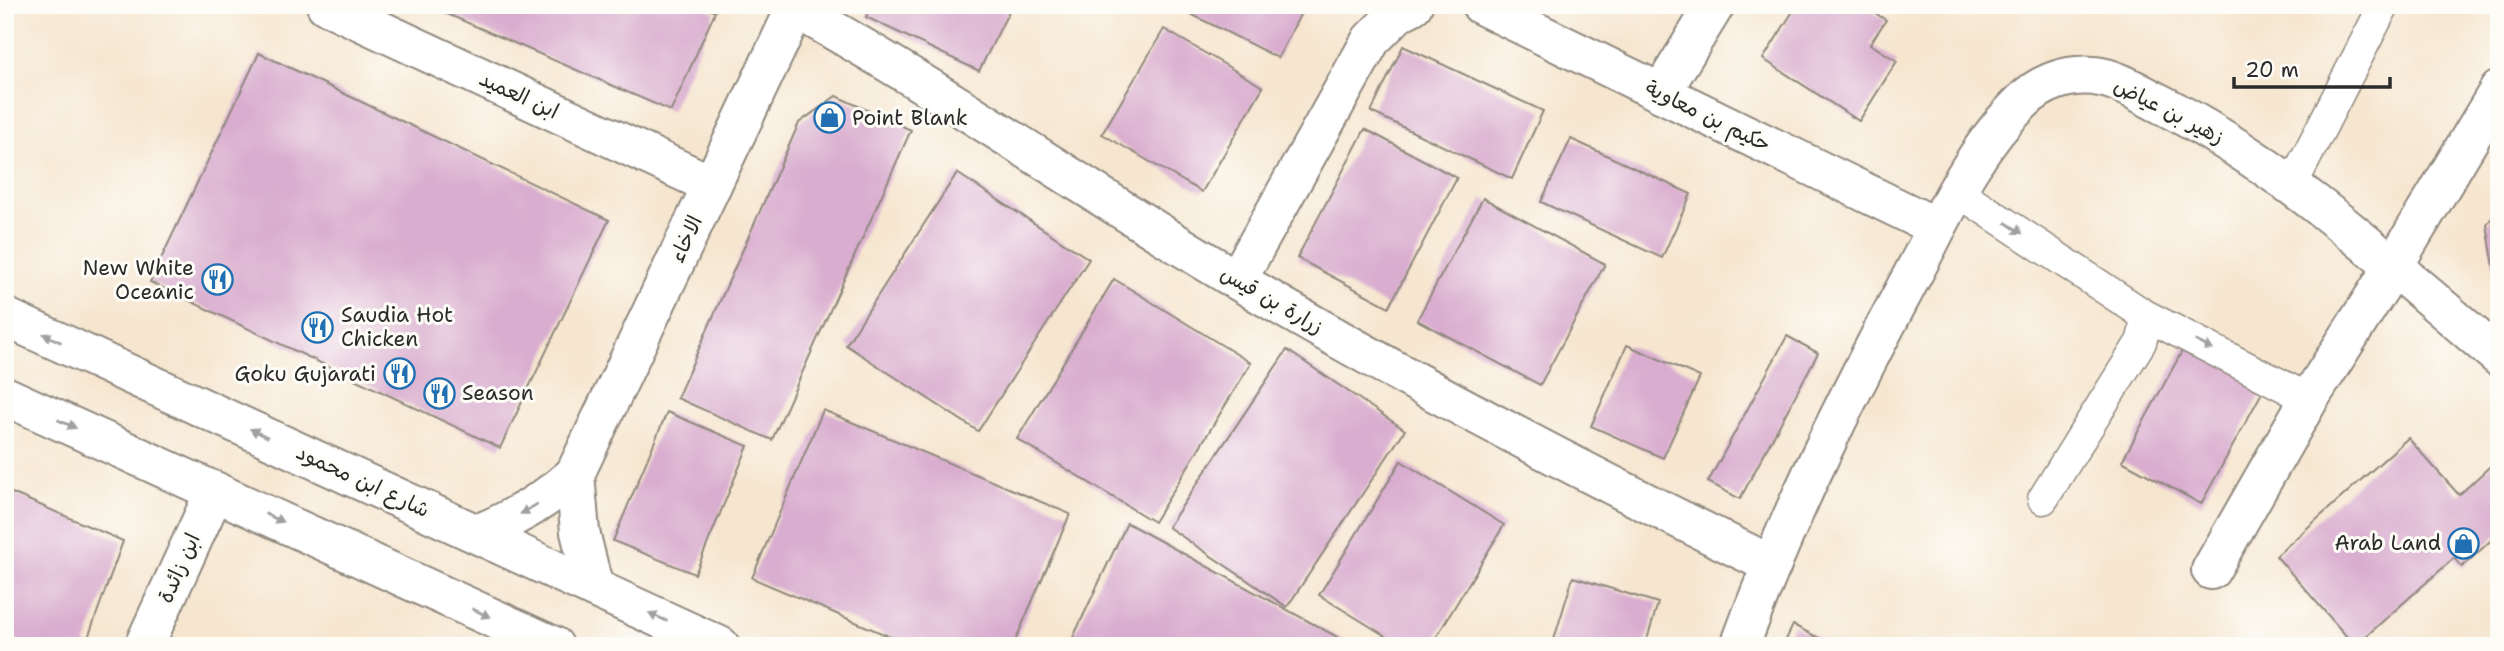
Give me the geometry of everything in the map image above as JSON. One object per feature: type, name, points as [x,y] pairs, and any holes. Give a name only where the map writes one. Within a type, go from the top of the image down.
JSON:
[{"type":"street","name":"ابن العميد","points":[[326,5],[712,185]]},
{"type":"street","points":[[1237,280],[1371,40],[1398,13],[1413,5]]},
{"type":"street","name":"حكيم بن معاوية","points":[[1481,5],[1936,227]]},
{"type":"street","points":[[1661,93],[1714,5]]},
{"type":"street","name":"الاخاء","points":[[477,534],[529,510],[575,474],[794,6]]},
{"type":"street","name":"زرارة بن قيس","points":[[794,6],[906,72],[1088,190],[1237,280],[1501,428],[1772,565]]},
{"type":"street","name":"زهير بن عياض","points":[[1772,565],[1865,362],[1957,191],[1982,153],[2024,100],[2056,79],[2094,75],[2129,88],[2240,148],[2292,185],[2499,357]]},
{"type":"street","points":[[2211,570],[2309,399],[2393,267],[2499,90]]},
{"type":"street","name":"شارع ابن محمود","points":[[5,317],[720,646]]},
{"type":"street","points":[[5,396],[554,646]]},
{"type":"street","points":[[575,474],[580,531],[594,588]]},
{"type":"street","name":"ابن زائدة","points":[[144,646],[215,491]]},
{"type":"street","points":[[1740,646],[1772,565]]},
{"type":"lane","points":[[2292,185],[2384,5]]},
{"type":"lane","points":[[1957,191],[2143,314],[2309,399]]},
{"type":"lane","points":[[2043,499],[2141,342],[2145,328],[2143,314]]},
{"type":"building","points":[[440,5],[700,5],[715,12],[671,111],[438,10]]},
{"type":"building","points":[[871,5],[1012,5],[979,71],[866,17]]},
{"type":"building","points":[[1173,5],[1305,5],[1278,58]]},
{"type":"building","points":[[1797,5],[1862,5],[1886,20],[1870,44],[1897,61],[1859,121],[1763,59]]},
{"type":"building","points":[[1164,29],[1263,87],[1202,192],[1102,134]]},
{"type":"building","points":[[1403,46],[1543,111],[1512,179],[1371,112]]},
{"type":"building","points":[[259,53],[609,220],[500,448],[150,282]]},
{"type":"building","points":[[836,96],[911,130],[772,440],[677,398],[799,123]]},
{"type":"building","points":[[1365,129],[1457,178],[1389,307],[1297,258]]},
{"type":"building","points":[[1571,139],[1691,194],[1662,258],[1541,202]]},
{"type":"building","points":[[957,173],[1089,259],[978,431],[846,345]]},
{"type":"building","points":[[1483,198],[1605,264],[1540,385],[1417,320]]},
{"type":"building","points":[[2499,207],[2499,285],[2497,285],[2487,225]]},
{"type":"building","points":[[1114,279],[1251,363],[1154,522],[1017,439]]},
{"type":"building","points":[[1787,336],[1818,353],[1740,499],[1708,482]]},
{"type":"building","points":[[2186,344],[2265,387],[2201,504],[2122,461]]},
{"type":"building","points":[[1627,345],[1700,377],[1663,458],[1591,426]]},
{"type":"building","points":[[1287,350],[1405,430],[1287,607],[1168,527]]},
{"type":"building","points":[[823,410],[1070,514],[1013,646],[912,646],[752,578]]},
{"type":"building","points":[[667,412],[748,446],[695,574],[613,541]]},
{"type":"building","points":[[2408,438],[2459,495],[2499,458],[2499,533],[2462,567],[2454,558],[2355,646],[2276,556]]},
{"type":"building","points":[[1401,461],[1504,525],[1431,646],[1402,646],[1319,595]]},
{"type":"building","points":[[5,490],[123,541],[85,646],[28,646],[5,636]]},
{"type":"building","points":[[1127,523],[1354,646],[1069,646]]},
{"type":"building","points":[[1573,577],[1658,603],[1645,646],[1552,646]]},
{"type":"building","points":[[1793,625],[1835,646],[1783,646]]},
{"type":"place","name":"Point Blank","points":[[829,118]]},
{"type":"place","name":"New White Oceanic","points":[[217,280]]},
{"type":"place","name":"Saudia Hot Chicken","points":[[318,327]]},
{"type":"place","name":"Goku Gujarati","points":[[399,374]]},
{"type":"place","name":"Season","points":[[439,393]]},
{"type":"place","name":"Arab Land","points":[[2464,543]]}]
